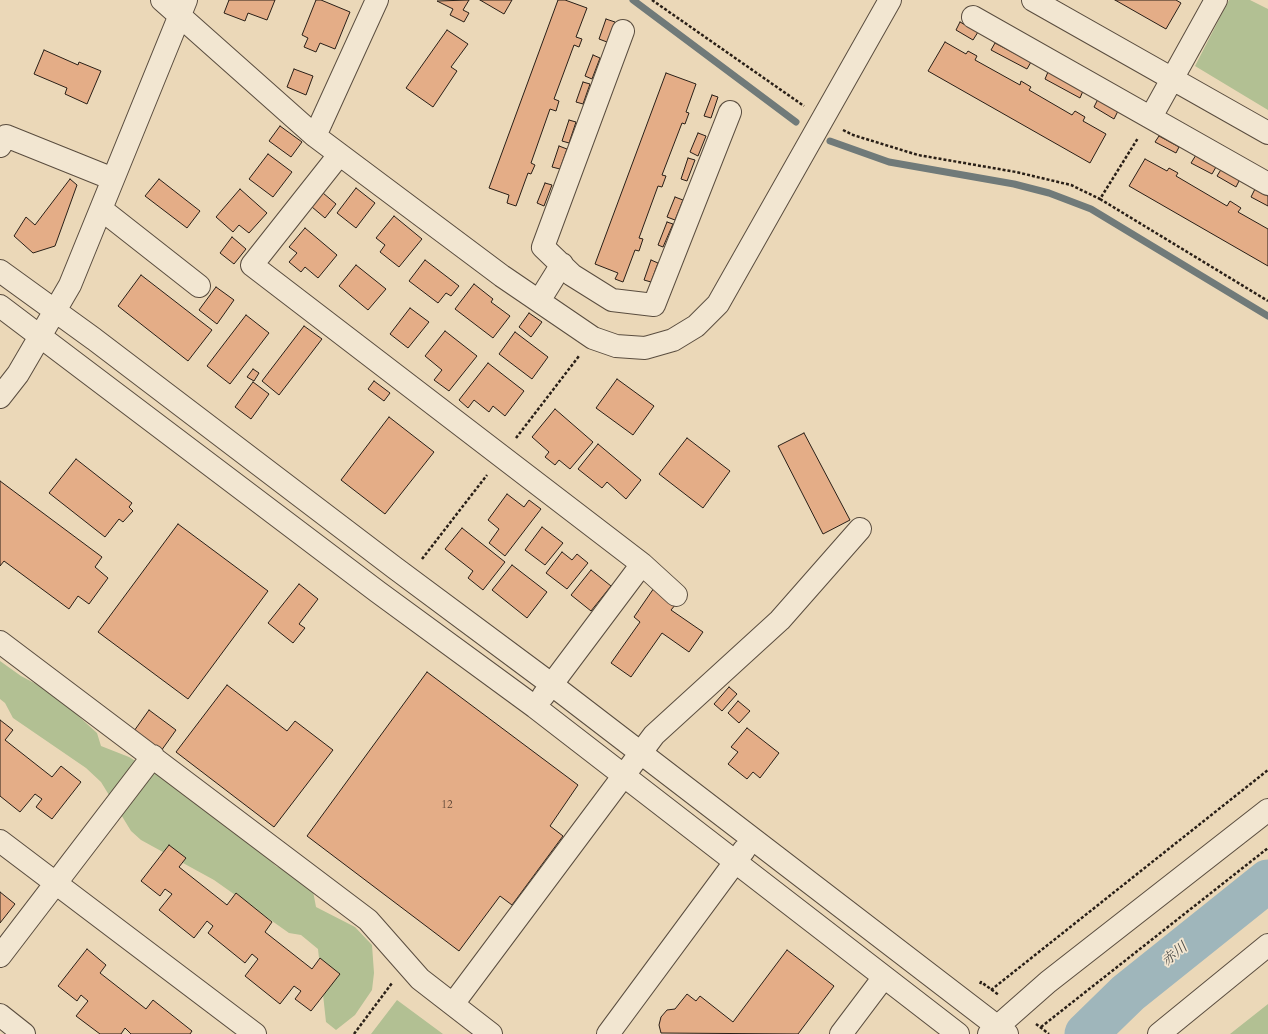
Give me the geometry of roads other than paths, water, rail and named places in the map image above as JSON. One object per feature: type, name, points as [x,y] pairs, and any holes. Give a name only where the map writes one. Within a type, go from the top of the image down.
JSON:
[{"type":"street","points":[[162,0],[183,8],[315,136],[502,276],[592,338],[616,346],[645,348],[673,340],[696,326],[718,304],[890,0]]},
{"type":"street","points":[[315,136],[377,0]]},
{"type":"street","points":[[1033,0],[1268,133]]},
{"type":"street","points":[[1151,117],[1216,0]]},
{"type":"street","points":[[0,397],[18,374],[70,285],[183,8]]},
{"type":"street","points":[[973,17],[1268,184]]},
{"type":"street","points":[[623,31],[543,247],[572,275],[612,300],[654,305],[730,112]]},
{"type":"street","points":[[0,146],[6,136],[113,179]]},
{"type":"street","points":[[339,155],[252,265],[642,564],[676,595]]},
{"type":"street","points":[[101,209],[199,286]]},
{"type":"street","points":[[539,301],[562,264]]},
{"type":"street","points":[[0,270],[641,752],[753,838],[998,1032],[1054,977],[1268,810]]},
{"type":"street","points":[[0,306],[378,592],[535,706],[958,1034]]},
{"type":"street","points":[[452,1004],[654,735],[780,620],[860,528]]},
{"type":"street","points":[[535,706],[642,564]]},
{"type":"street","points":[[0,642],[153,756],[368,920],[420,979],[491,1034]]},
{"type":"street","points":[[0,956],[153,756]]},
{"type":"street","points":[[608,1034],[753,838]]},
{"type":"street","points":[[0,841],[255,1034]]},
{"type":"street","points":[[1159,1034],[1268,945]]},
{"type":"street","points":[[841,1034],[884,977]]},
{"type":"street","points":[[0,1015],[24,1034]]},
{"type":"waterway","points":[[633,0],[796,122]]},
{"type":"waterway","points":[[830,141],[889,162],[1014,184],[1049,193],[1091,209],[1268,316]]},
{"type":"waterway","name":"赤川","points":[[1086,1034],[1128,993],[1268,881]]}]
